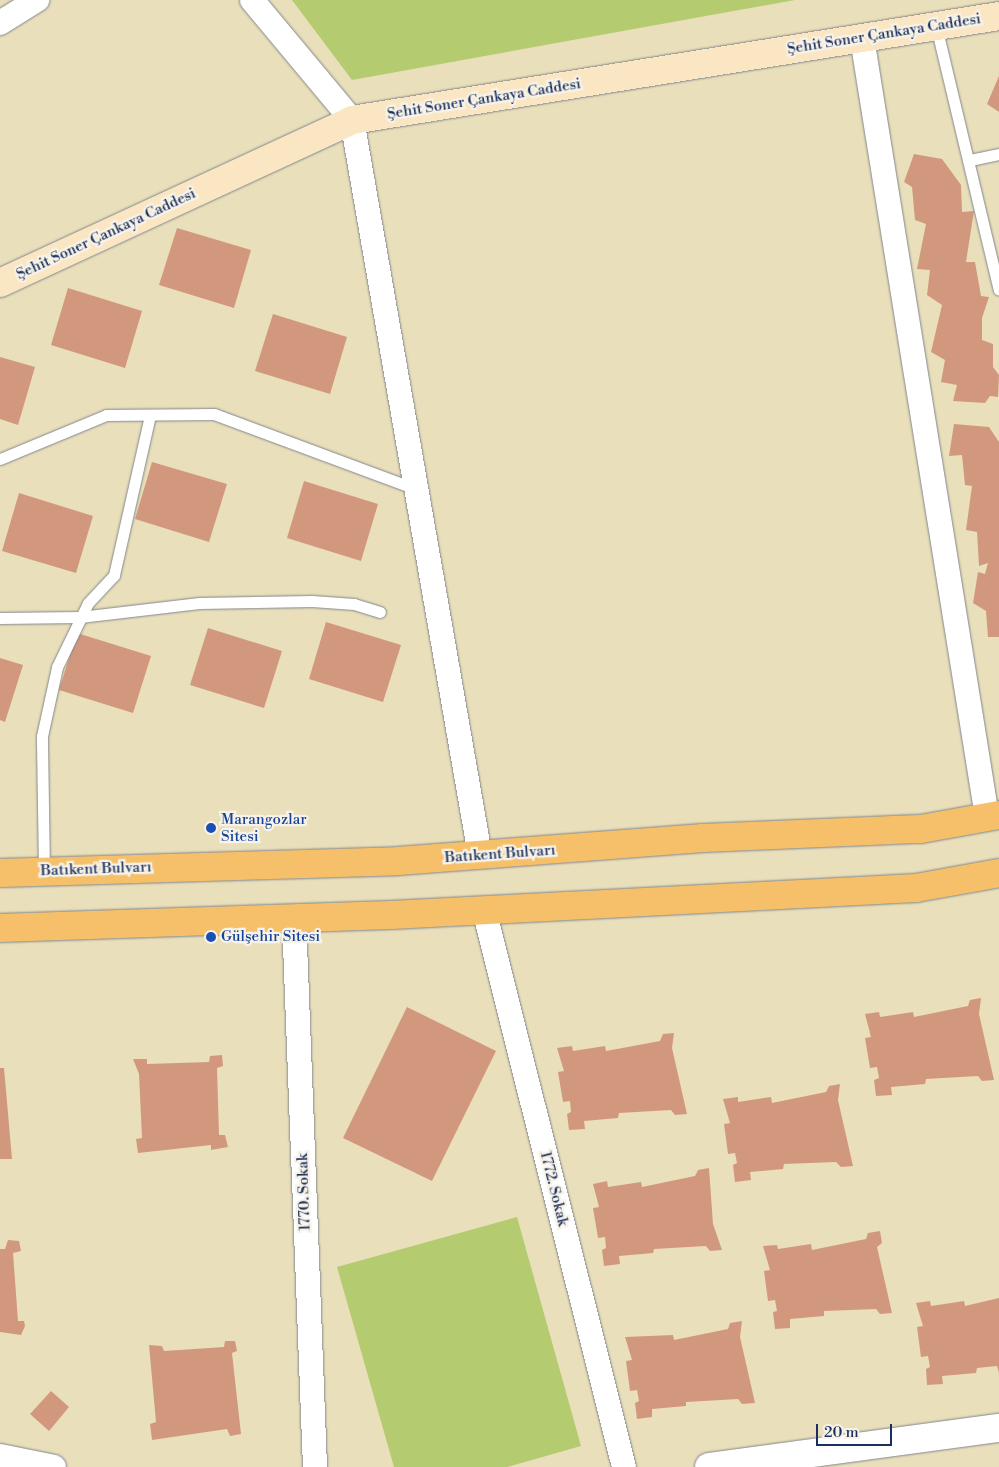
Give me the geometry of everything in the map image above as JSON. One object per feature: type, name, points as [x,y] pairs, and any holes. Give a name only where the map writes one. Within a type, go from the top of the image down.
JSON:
[{"type":"main road","name":"Şehit Soner Çankaya Caddesi","points":[[0,283],[352,120],[999,16]]},
{"type":"main road","name":"Batıkent Bulvarı","points":[[0,873],[44,870],[398,862],[703,838],[922,829],[993,816]]},
{"type":"main road","points":[[0,928],[484,910],[916,888],[999,873]]},
{"type":"street","points":[[0,23],[37,0]]},
{"type":"street","points":[[252,0],[352,120],[480,855]]},
{"type":"street","points":[[862,38],[993,816]]},
{"type":"street","name":"1772. Sokak","points":[[484,910],[624,1467]]},
{"type":"street","name":"1770. Sokak","points":[[294,918],[315,1467]]},
{"type":"street","points":[[709,1467],[999,1428]]},
{"type":"street","points":[[0,1456],[54,1467]]},
{"type":"lane","points":[[936,26],[970,160],[999,290]]},
{"type":"lane","points":[[970,160],[999,154]]},
{"type":"lane","points":[[0,459],[84,422],[106,415],[214,414],[246,422],[416,489]]},
{"type":"lane","points":[[44,870],[42,736],[58,666],[80,617],[114,575],[150,415]]},
{"type":"lane","points":[[0,618],[80,617],[246,602],[354,604],[380,612]]},
{"type":"green space","points":[[292,0],[795,0],[352,80]]},
{"type":"green space","points":[[517,1217],[581,1446],[507,1467],[394,1467],[337,1267]]},
{"type":"building","points":[[999,76],[999,112],[987,104]]},
{"type":"building","points":[[914,154],[942,159],[961,185],[962,212],[974,211],[966,262],[975,262],[981,296],[989,297],[982,318],[982,340],[993,344],[993,367],[999,375],[998,397],[990,396],[985,403],[953,401],[957,385],[941,382],[945,360],[931,352],[942,305],[927,295],[930,270],[917,269],[926,224],[915,220],[912,187],[904,182]]},
{"type":"building","points":[[177,228],[251,250],[234,308],[159,285]]},
{"type":"building","points":[[68,288],[142,311],[125,368],[51,345]]},
{"type":"building","points":[[273,314],[347,337],[330,394],[255,371]]},
{"type":"building","points":[[0,357],[35,367],[18,425],[0,419]]},
{"type":"building","points":[[954,424],[989,427],[999,442],[999,637],[988,637],[986,611],[973,603],[978,572],[985,574],[988,563],[979,566],[977,532],[966,530],[972,486],[965,485],[962,455],[949,456]]},
{"type":"building","points":[[152,462],[227,484],[209,542],[135,519]]},
{"type":"building","points":[[304,481],[378,504],[361,561],[287,538]]},
{"type":"building","points":[[19,493],[93,516],[76,573],[2,551]]},
{"type":"building","points":[[326,622],[401,645],[383,702],[309,679]]},
{"type":"building","points":[[208,628],[282,651],[264,708],[190,685]]},
{"type":"building","points":[[77,633],[151,656],[133,713],[59,690]]},
{"type":"building","points":[[0,658],[23,665],[5,722],[0,720]]},
{"type":"building","points":[[981,998],[979,1014],[994,1080],[982,1081],[978,1076],[926,1079],[925,1084],[891,1087],[892,1095],[876,1096],[874,1080],[879,1078],[877,1067],[870,1068],[865,1038],[871,1037],[865,1014],[879,1012],[880,1017],[913,1012],[914,1017],[968,1006],[970,1000]]},
{"type":"building","points":[[407,1007],[496,1051],[432,1181],[343,1138]]},
{"type":"building","points":[[674,1033],[672,1048],[687,1114],[675,1115],[671,1110],[619,1113],[618,1118],[584,1121],[585,1129],[569,1130],[567,1114],[571,1112],[570,1101],[563,1102],[558,1072],[564,1071],[557,1048],[572,1046],[573,1051],[605,1046],[606,1051],[660,1041],[663,1034]]},
{"type":"building","points":[[222,1055],[223,1066],[217,1068],[219,1135],[225,1135],[228,1147],[211,1150],[211,1145],[138,1153],[136,1139],[142,1138],[139,1074],[133,1059],[147,1059],[147,1064],[209,1062],[210,1056]]},
{"type":"building","points":[[0,1068],[4,1068],[12,1159],[0,1159]]},
{"type":"building","points":[[840,1084],[838,1100],[853,1166],[841,1167],[836,1162],[784,1164],[783,1169],[750,1172],[751,1180],[735,1182],[733,1165],[737,1163],[735,1153],[728,1154],[724,1124],[730,1123],[723,1099],[738,1097],[738,1102],[771,1097],[772,1103],[826,1092],[829,1086]]},
{"type":"building","points":[[709,1168],[713,1224],[722,1250],[710,1251],[706,1246],[654,1249],[653,1253],[619,1256],[620,1264],[604,1266],[602,1250],[606,1248],[605,1237],[598,1238],[593,1208],[599,1207],[593,1184],[607,1181],[608,1187],[641,1182],[642,1187],[695,1176],[698,1170]]},
{"type":"building","points":[[880,1231],[882,1243],[877,1247],[892,1313],[880,1314],[876,1309],[824,1311],[824,1316],[790,1319],[790,1328],[775,1329],[773,1312],[777,1311],[775,1300],[768,1301],[764,1271],[770,1270],[763,1246],[777,1245],[778,1249],[811,1244],[812,1250],[866,1239],[868,1233]]},
{"type":"building","points":[[8,1240],[19,1241],[21,1251],[13,1253],[18,1321],[24,1321],[25,1326],[21,1335],[0,1332],[0,1249],[5,1249]]},
{"type":"building","points":[[999,1298],[999,1373],[997,1366],[977,1368],[976,1373],[942,1376],[943,1384],[927,1385],[926,1369],[930,1367],[928,1356],[921,1357],[917,1327],[923,1326],[916,1303],[930,1301],[931,1306],[964,1301],[965,1306]]},
{"type":"building","points":[[742,1321],[740,1337],[755,1403],[742,1404],[738,1399],[686,1402],[686,1406],[652,1409],[652,1417],[637,1419],[635,1403],[639,1401],[637,1390],[630,1391],[626,1361],[632,1360],[625,1337],[673,1335],[674,1340],[728,1329],[730,1323]]},
{"type":"building","points":[[225,1341],[235,1341],[237,1351],[232,1353],[241,1434],[230,1436],[227,1429],[152,1440],[150,1424],[156,1422],[149,1345],[162,1346],[164,1351],[224,1347]]},
{"type":"building","points":[[51,1391],[69,1407],[49,1431],[30,1414]]},
{"type":"place","name":"Marangozlar Sitesi","points":[[211,828]]},
{"type":"place","name":"Gülşehir Sitesi","points":[[211,937]]}]
